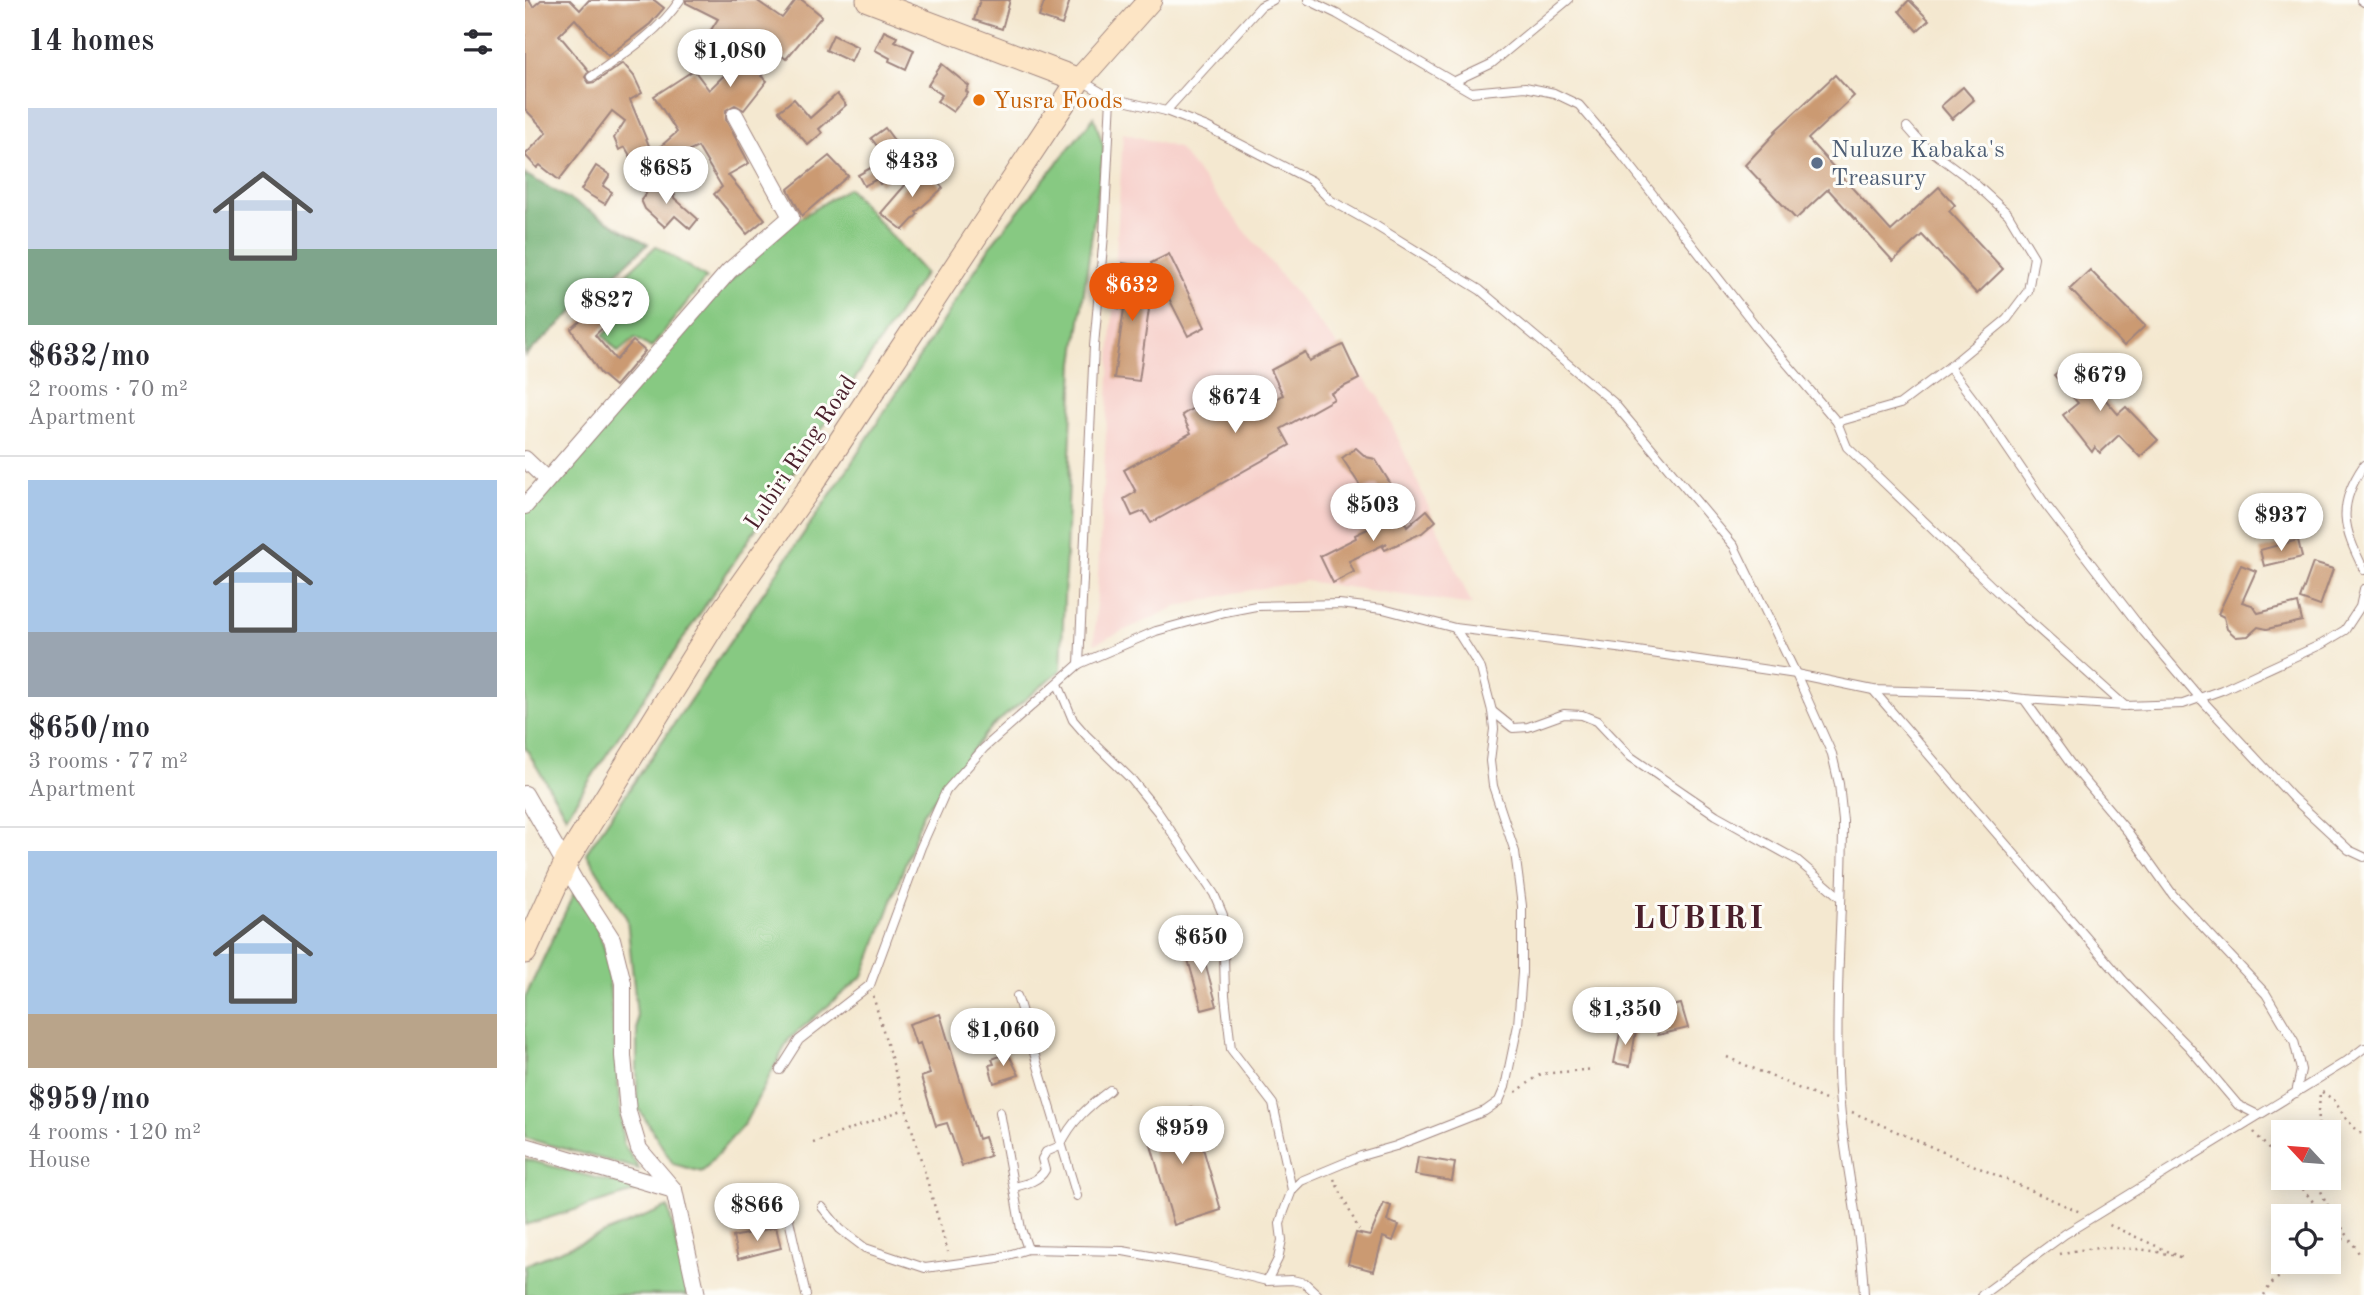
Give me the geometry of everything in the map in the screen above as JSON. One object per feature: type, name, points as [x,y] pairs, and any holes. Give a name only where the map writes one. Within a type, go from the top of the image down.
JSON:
[{"type":"main road","points":[[868,0],[897,5],[1079,80]]},
{"type":"main road","name":"Lubiri Ring Road","points":[[525,952],[566,862],[717,620],[808,490],[1079,80],[1150,0]]},
{"type":"street","points":[[525,506],[729,271],[791,217],[735,115]]},
{"type":"street","points":[[525,459],[547,480]]},
{"type":"street","points":[[525,793],[576,883],[612,939],[623,983],[623,1056],[628,1112],[639,1149],[674,1190],[697,1295]]},
{"type":"street","points":[[525,1146],[674,1190]]},
{"type":"lane","points":[[591,77],[643,41],[669,17],[680,0]]},
{"type":"lane","points":[[1166,111],[1261,6],[1273,0]]},
{"type":"lane","points":[[1308,0],[1471,92],[1525,87],[1554,93],[1579,105],[1622,155],[1766,339],[1837,422],[1847,447],[2005,599],[2125,706]]},
{"type":"lane","points":[[1455,81],[1492,64],[1568,0]]},
{"type":"lane","points":[[1079,80],[1111,98],[1166,111],[1207,127],[1312,181],[1330,200],[1374,223],[1480,290],[1613,402],[1734,546],[1832,754],[1839,784],[1843,821],[1838,1072],[1843,1128],[1862,1254],[1864,1295]]},
{"type":"lane","points":[[1079,664],[1094,346],[1104,236],[1111,98]]},
{"type":"lane","points":[[1837,422],[1900,404],[2007,318],[2028,291],[2034,257],[2008,214],[1972,181],[1921,143],[1907,127]]},
{"type":"lane","points":[[1949,367],[2046,505],[2144,632],[2200,698],[2292,797],[2349,850],[2364,857]]},
{"type":"lane","points":[[2364,464],[2344,508],[2344,524],[2364,570]]},
{"type":"lane","points":[[781,1070],[799,1040],[870,985],[921,847],[946,791],[985,748],[1079,664],[1156,631],[1256,606],[1339,604],[1383,609],[1455,628],[1796,674],[1873,690],[1971,693],[2125,706],[2183,704],[2299,655],[2345,630],[2360,607],[2364,589]]},
{"type":"lane","points":[[1267,1282],[1278,1259],[1282,1240],[1280,1224],[1291,1191],[1301,1181],[1329,1168],[1485,1111],[1499,1101],[1505,1087],[1518,1026],[1522,974],[1522,906],[1515,852],[1493,786],[1490,761],[1494,729],[1492,711],[1481,669],[1455,628]]},
{"type":"lane","points":[[1058,684],[1073,720],[1132,780],[1158,811],[1214,894],[1223,915],[1225,995],[1231,1049],[1273,1104],[1291,1191]]},
{"type":"lane","points":[[1873,690],[2123,980],[2188,1046],[2238,1105],[2258,1115]]},
{"type":"lane","points":[[2024,699],[2070,763],[2128,832],[2173,895],[2266,994],[2294,1041],[2301,1070],[2296,1093]]},
{"type":"lane","points":[[1492,711],[1513,728],[1528,727],[1563,714],[1582,715],[1597,721],[1631,757],[1716,815],[1797,860],[1841,898]]},
{"type":"lane","points":[[1017,996],[1077,1196]]},
{"type":"lane","points":[[1982,1295],[2065,1234],[2347,1062],[2364,1048]]},
{"type":"lane","points":[[1014,1187],[1033,1182],[1042,1175],[1045,1170],[1042,1159],[1047,1152],[1061,1146],[1067,1129],[1110,1090]]},
{"type":"lane","points":[[1000,1112],[1021,1229],[1028,1249]]},
{"type":"lane","points":[[823,1207],[840,1229],[865,1248],[925,1268],[998,1258],[1028,1249],[1123,1251],[1211,1267],[1267,1282],[1292,1280],[1305,1283],[1318,1295]]},
{"type":"lane","points":[[787,1211],[806,1295]]},
{"type":"path","points":[[870,985],[951,1265]]},
{"type":"path","points":[[1727,1057],[2082,1213]]},
{"type":"path","points":[[1499,1101],[1541,1074],[1594,1069]]},
{"type":"path","points":[[2319,1120],[2320,1090],[2334,1100],[2346,1119],[2364,1137]]},
{"type":"path","points":[[813,1143],[905,1109]]},
{"type":"path","points":[[2245,1123],[2271,1152]]},
{"type":"path","points":[[1329,1168],[1359,1230]]},
{"type":"path","points":[[2304,1190],[2314,1204]]},
{"type":"path","points":[[2320,1190],[2332,1214],[2361,1257]]},
{"type":"path","points":[[2029,1262],[2071,1251],[2103,1249],[2164,1252],[2183,1258],[2094,1219]]},
{"type":"path","points":[[2341,1239],[2350,1241]]},
{"type":"path","points":[[2264,1295],[2282,1274]]},
{"type":"shaded area","points":[[1123,133],[1178,148],[1380,398],[1472,605],[1305,581],[1234,593],[1176,607],[1094,644]]},
{"type":"green space","points":[[1094,117],[1104,148],[1074,363],[1061,670],[990,728],[923,813],[863,976],[789,1039],[745,1123],[702,1172],[673,1164],[637,1106],[637,1016],[627,919],[586,853],[849,467],[993,242]]},
{"type":"green space","points":[[525,174],[648,244],[525,356]]},
{"type":"green space","points":[[848,188],[925,273],[566,816],[525,747],[525,508],[654,358],[781,230]]},
{"type":"green space","points":[[656,246],[706,278],[651,348],[635,338],[618,352],[603,335],[642,302],[622,278]]},
{"type":"green space","points":[[574,893],[596,924],[607,956],[623,1143],[639,1169],[525,1138],[525,998]]},
{"type":"green space","points":[[525,1159],[641,1190],[525,1225]]},
{"type":"green space","points":[[668,1207],[688,1295],[525,1295],[525,1265]]},
{"type":"building","points":[[525,0],[529,0],[533,7],[541,0],[570,0],[580,10],[589,0],[654,0],[664,8],[650,24],[608,56],[575,19],[559,35],[589,71],[585,77],[589,83],[595,82],[623,63],[634,76],[642,93],[630,100],[650,148],[632,159],[625,147],[619,150],[614,138],[625,121],[612,111],[559,180],[540,165],[537,168],[525,155],[547,132],[525,109]]},
{"type":"building","points":[[686,0],[756,0],[782,18],[796,0],[802,0],[822,16],[786,59],[776,51],[757,69],[767,81],[744,110],[735,105],[726,110],[726,120],[749,163],[728,175],[765,219],[747,234],[714,194],[722,187],[698,147],[674,161],[661,146],[677,132],[654,96],[694,70],[709,90],[745,55],[728,41],[702,62],[691,47],[709,33],[718,19],[686,3]]},
{"type":"building","points":[[980,0],[1010,0],[1002,29],[974,20]]},
{"type":"building","points":[[1045,0],[1070,0],[1062,25],[1039,17]]},
{"type":"building","points":[[1909,0],[1929,20],[1917,31],[1899,11]]},
{"type":"building","points":[[884,31],[897,37],[895,41],[914,50],[906,69],[875,50]]},
{"type":"building","points":[[833,35],[858,47],[851,62],[826,50]]},
{"type":"building","points":[[942,64],[969,86],[966,91],[968,93],[953,112],[937,101],[942,95],[928,85]]},
{"type":"building","points":[[1835,75],[1854,96],[1808,139],[1891,231],[1939,187],[1955,205],[1949,211],[2003,269],[1977,294],[1922,235],[1893,261],[1828,189],[1796,219],[1745,165],[1775,131]]},
{"type":"building","points":[[1963,87],[1974,100],[1952,119],[1941,106]]},
{"type":"building","points":[[837,94],[846,105],[819,129],[822,133],[808,145],[779,111],[794,99],[810,118]]},
{"type":"building","points":[[885,128],[902,151],[908,148],[917,164],[880,184],[877,179],[864,186],[858,175],[887,159],[871,138]]},
{"type":"building","points":[[829,156],[848,176],[802,216],[788,189]]},
{"type":"building","points":[[596,166],[610,175],[603,186],[612,192],[605,204],[581,190]]},
{"type":"building","points":[[919,169],[923,176],[928,171],[943,188],[916,212],[918,214],[903,230],[881,213]]},
{"type":"building","points":[[657,182],[662,182],[675,195],[673,197],[698,219],[690,229],[675,216],[665,227],[645,209],[641,200]]},
{"type":"building","points":[[1169,254],[1205,327],[1188,336],[1151,263]]},
{"type":"building","points":[[1123,263],[1147,267],[1142,308],[1149,309],[1139,381],[1114,378],[1124,309],[1117,308]]},
{"type":"building","points":[[2090,270],[2145,326],[2124,346],[2070,289]]},
{"type":"building","points":[[623,286],[634,299],[595,335],[616,360],[633,341],[645,351],[615,386],[600,373],[571,329]]},
{"type":"building","points":[[1343,345],[1359,379],[1331,393],[1334,399],[1281,429],[1290,445],[1151,523],[1144,511],[1132,516],[1124,499],[1136,492],[1124,470],[1191,433],[1182,415],[1199,405],[1205,416],[1230,402],[1227,389],[1244,380],[1259,408],[1283,395],[1271,370],[1305,352],[1309,361]]},
{"type":"building","points":[[2076,356],[2102,387],[2098,391],[2118,414],[2126,407],[2158,440],[2140,457],[2119,435],[2100,453],[2095,447],[2092,452],[2063,415],[2078,403],[2054,375]]},
{"type":"building","points":[[1356,448],[1366,457],[1375,459],[1395,491],[1384,498],[1376,485],[1363,490],[1342,458]]},
{"type":"building","points":[[1427,510],[1436,521],[1422,533],[1385,550],[1383,547],[1387,543],[1349,561],[1354,572],[1333,583],[1320,556],[1356,538],[1355,535],[1401,513],[1407,527]]},
{"type":"building","points":[[2298,540],[2302,557],[2264,566],[2260,550]]},
{"type":"building","points":[[2313,563],[2333,569],[2320,606],[2300,599]]},
{"type":"building","points":[[2241,565],[2256,571],[2242,602],[2252,605],[2258,613],[2298,603],[2302,621],[2267,629],[2258,627],[2248,636],[2236,637],[2227,629],[2224,617],[2218,614]]},
{"type":"building","points":[[1199,941],[1217,1006],[1202,1010],[1184,945]]},
{"type":"building","points":[[1681,1004],[1688,1028],[1658,1035],[1653,1010]]},
{"type":"building","points":[[940,1014],[978,1139],[984,1137],[990,1156],[962,1166],[947,1123],[936,1126],[921,1077],[930,1074],[920,1043],[916,1045],[909,1024]]},
{"type":"building","points":[[1621,1028],[1636,1031],[1630,1066],[1614,1063]]},
{"type":"building","points":[[1008,1053],[1019,1075],[994,1083],[989,1065],[994,1064],[992,1059]]},
{"type":"building","points":[[1191,1107],[1221,1210],[1174,1225],[1144,1121]]},
{"type":"building","points":[[1418,1157],[1455,1163],[1452,1181],[1415,1175]]},
{"type":"building","points":[[1384,1203],[1391,1206],[1387,1221],[1399,1225],[1393,1241],[1383,1237],[1374,1271],[1348,1264],[1356,1233],[1370,1236]]},
{"type":"building","points":[[776,1227],[781,1248],[738,1259],[733,1237]]},
{"type":"place","name":"Yusra Foods","points":[[979,100]]},
{"type":"place","name":"Nuluze Kabaka's Treasury","points":[[1817,163]]},
{"type":"district","name":"LUBIRI","points":[[1699,917]]}]
